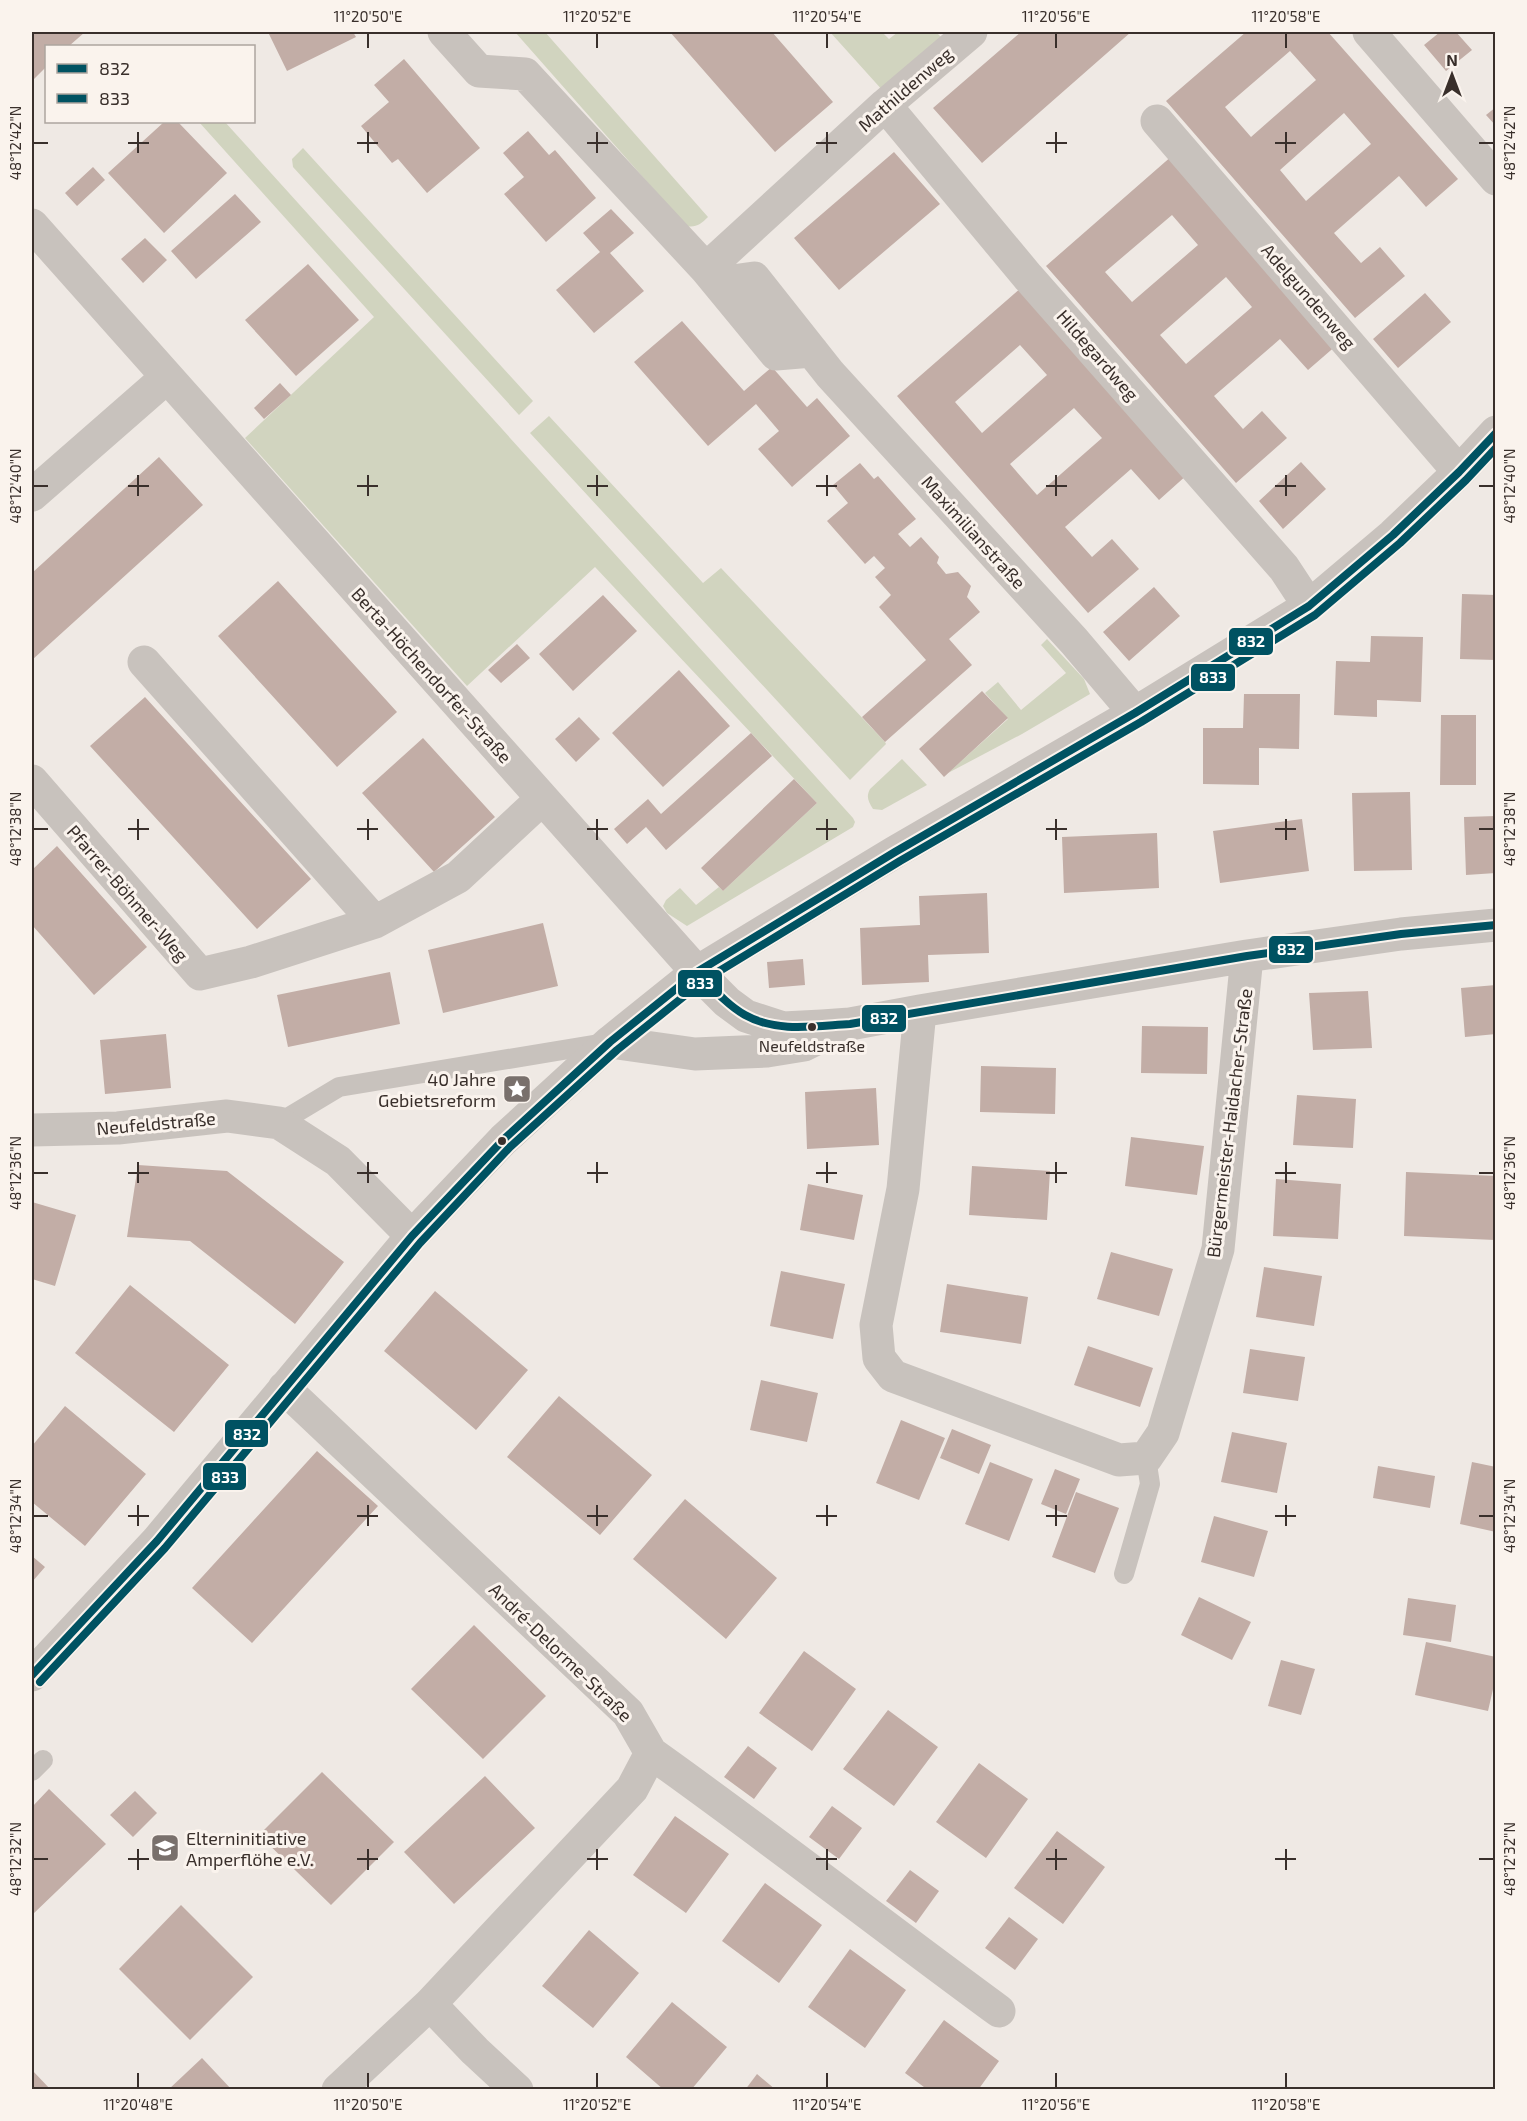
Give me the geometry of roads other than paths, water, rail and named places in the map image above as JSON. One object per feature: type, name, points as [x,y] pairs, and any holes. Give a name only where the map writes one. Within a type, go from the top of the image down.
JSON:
[{"type":"street","name":"Maximilianstraße","points":[[444,32],[479,71],[525,74],[712,276],[776,354],[812,351],[830,374],[1074,641],[1135,713]]},
{"type":"street","name":"Mathildenweg","points":[[712,276],[885,105],[971,32]]},
{"type":"street","points":[[1369,32],[1496,178]]},
{"type":"street","name":"Hildegardweg","points":[[885,105],[1028,277],[1276,560],[1308,606]]},
{"type":"street","name":"Adelgundenweg","points":[[1156,121],[1459,472]]},
{"type":"street","name":"Berta-Höchendorfer-Straße","points":[[32,225],[697,972]]},
{"type":"street","points":[[32,495],[167,377]]},
{"type":"street","points":[[32,1675],[157,1541],[412,1236],[503,1140],[610,1042],[697,972],[896,852],[1135,713],[1308,606],[1393,536],[1459,472],[1496,432]]},
{"type":"street","points":[[144,662],[375,922]]},
{"type":"street","name":"Pfarrer-Böhmer-Weg","points":[[32,781],[200,974],[251,962],[375,922],[458,877],[542,799]]},
{"type":"street","points":[[697,972],[727,1002],[746,1016],[783,1028],[850,1024],[1247,956],[1401,934],[1496,925]]},
{"type":"street","name":"Bürgermeister-Haidacher-Straße","points":[[1146,1458],[1163,1433],[1218,1249],[1247,956]]},
{"type":"street","points":[[920,1011],[903,1189],[876,1325],[879,1358],[893,1376],[1119,1460],[1146,1458]]},
{"type":"street","points":[[610,1042],[695,1054],[767,1052],[804,1045],[850,1024]]},
{"type":"street","name":"Neufeldstraße","points":[[32,1130],[118,1128],[227,1116],[279,1123],[338,1161],[412,1236]]},
{"type":"street","name":"André-Delorme-Straße","points":[[284,1388],[628,1713],[651,1754]]},
{"type":"street","points":[[338,2090],[430,2004],[632,1789],[651,1754],[768,1837],[842,1895],[999,2010]]},
{"type":"street","points":[[430,2004],[517,2090]]},
{"type":"lane","points":[[279,1123],[339,1087],[610,1042]]},
{"type":"lane","points":[[1124,1574],[1150,1484],[1146,1458]]},
{"type":"place","name":"Neufeldstraße","points":[[812,1027]]},
{"type":"place","name":"40 Jahre Gebietsreform","points":[[517,1089]]},
{"type":"place","name":"Elterninitiative Amperflöhe e.V.","points":[[165,1848]]}]
